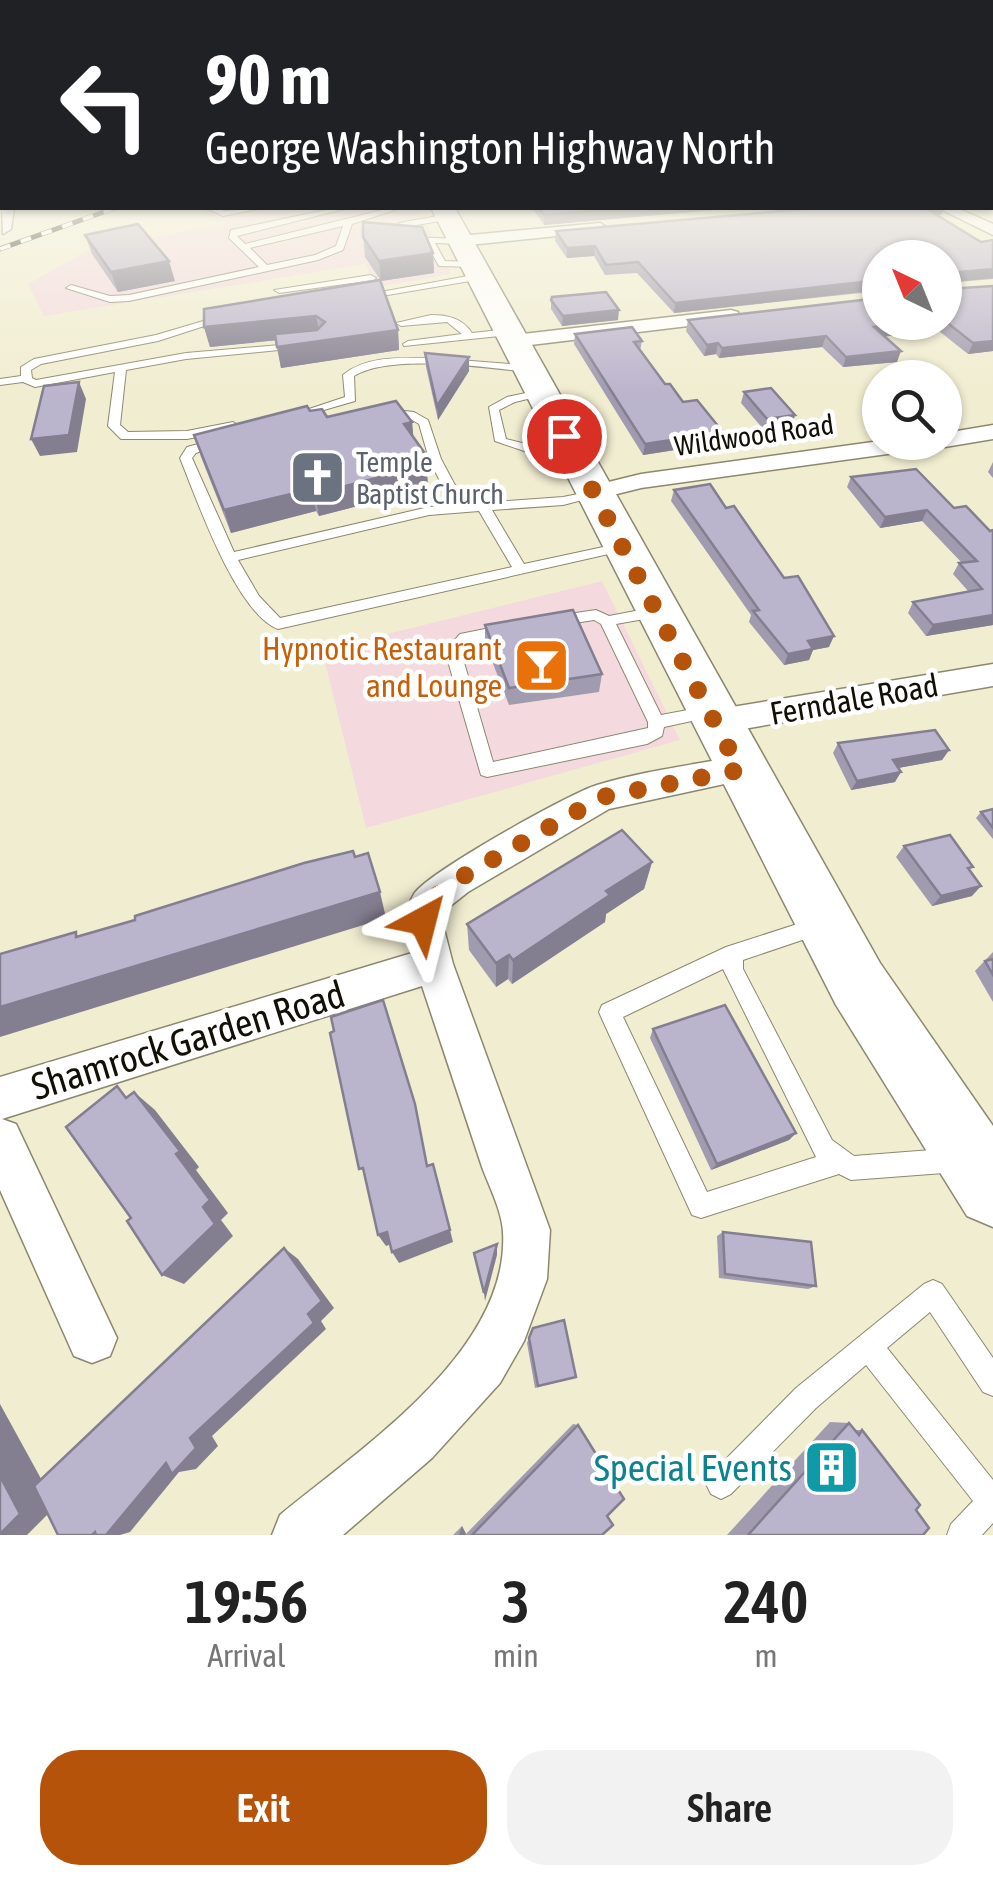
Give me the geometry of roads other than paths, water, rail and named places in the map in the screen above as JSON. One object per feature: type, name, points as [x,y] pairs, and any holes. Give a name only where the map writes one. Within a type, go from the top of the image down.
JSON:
[{"type":"main road","points":[[466,252],[512,354],[622,547],[632,617],[711,717],[858,984],[986,1168]]},
{"type":"street","points":[[512,354],[745,315]]},
{"type":"street","points":[[962,437],[993,432]]},
{"type":"street","name":"Wildwood Road","points":[[582,471],[641,481],[862,451]]},
{"type":"street","name":"Ferndale Road","points":[[711,717],[993,676]]},
{"type":"street","points":[[300,1535],[428,1424],[484,1363],[514,1312],[528,1265],[527,1230],[434,964],[423,921],[429,902],[455,881],[602,797],[740,770]]},
{"type":"street","name":"Shamrock Garden Road","points":[[0,1098],[434,964]]},
{"type":"street","points":[[0,1140],[92,1338]]},
{"type":"lane","points":[[248,252],[265,268]]},
{"type":"lane","points":[[279,290],[328,268],[338,252]]},
{"type":"lane","points":[[435,252],[442,264],[476,271]]},
{"type":"lane","points":[[70,288],[99,297],[128,298],[265,268],[328,268],[370,278]]},
{"type":"lane","points":[[394,308],[476,271]]},
{"type":"lane","points":[[355,296],[394,308],[453,318],[512,354]]},
{"type":"lane","points":[[394,308],[414,361]]},
{"type":"lane","points":[[238,316],[158,338],[38,361],[27,366],[27,378],[42,383],[186,356],[320,343]]},
{"type":"lane","points":[[408,344],[512,354]]},
{"type":"lane","points":[[459,506],[435,459],[424,422],[410,414],[360,414],[284,423],[346,403],[353,394],[348,375],[353,368],[512,354]]},
{"type":"lane","points":[[122,368],[114,426],[125,436],[248,430],[187,454],[219,542],[233,556],[262,615],[278,624],[622,547]]},
{"type":"lane","points":[[0,382],[27,378]]},
{"type":"lane","points":[[233,556],[459,506],[562,502],[582,471]]},
{"type":"lane","points":[[482,505],[520,569]]},
{"type":"lane","points":[[591,615],[632,617],[656,731],[647,737],[487,770],[454,659],[458,644],[476,635],[591,615]]},
{"type":"lane","points":[[656,722],[711,717]]},
{"type":"lane","points":[[824,924],[734,954],[610,1012],[700,1206],[842,1161]]},
{"type":"lane","points":[[734,954],[733,970],[824,1148],[851,1168],[986,1168]]},
{"type":"lane","points":[[721,1484],[806,1398],[933,1293],[993,1382]]},
{"type":"lane","points":[[868,1346],[992,1501],[962,1535]]},
{"type":"place","name":"Temple Baptist Church","points":[[317,478]]},
{"type":"place","name":"Hypnotic Restaurant and Lounge","points":[[541,666]]},
{"type":"place","name":"Special Events","points":[[831,1467]]}]
